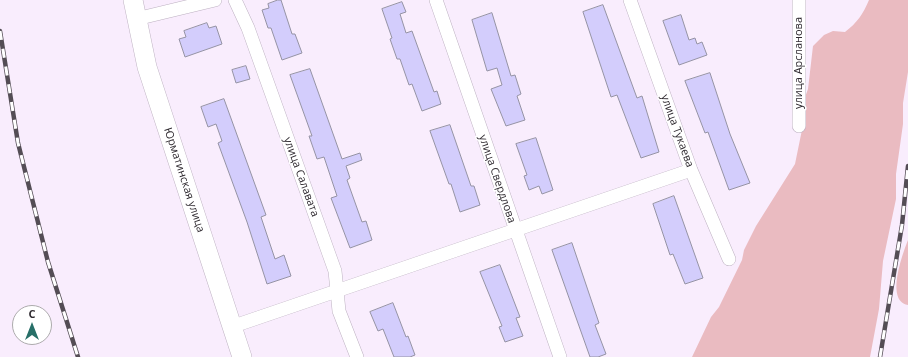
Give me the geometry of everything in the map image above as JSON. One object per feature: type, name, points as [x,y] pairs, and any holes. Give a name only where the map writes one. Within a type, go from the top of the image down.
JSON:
[{"type":"main road","name":"Юрматинская улица","points":[[133,0],[147,67],[242,357]]},
{"type":"street","points":[[136,19],[215,0]]},
{"type":"street","name":"улица Салавата","points":[[235,0],[250,36],[336,271],[336,292],[339,311],[356,357]]},
{"type":"street","name":"улица Свердлова","points":[[436,0],[514,229],[560,357]]},
{"type":"street","name":"улица Тукаева","points":[[630,0],[691,170],[729,259]]},
{"type":"street","name":"улица Арсланова","points":[[799,0],[799,126]]},
{"type":"street","points":[[231,327],[336,292],[514,229],[691,170]]},
{"type":"shaded area","points":[[869,0],[908,0],[908,72],[903,103],[903,124],[896,174],[896,199],[883,261],[879,309],[870,357],[692,357],[711,317],[719,307],[742,260],[744,250],[756,226],[795,164],[804,120],[804,100],[808,89],[813,46],[824,35],[833,31],[845,32],[849,29],[859,18]]},
{"type":"shaded area","points":[[908,240],[908,305],[901,302],[898,295],[897,286],[900,265]]},
{"type":"building","points":[[281,0],[292,34],[295,34],[302,53],[282,60],[271,28],[268,28],[262,10],[269,8],[268,4]]},
{"type":"building","points":[[402,2],[406,12],[400,14],[406,33],[412,31],[434,92],[437,91],[441,104],[422,111],[412,84],[409,85],[400,59],[397,59],[390,39],[392,38],[382,9]]},
{"type":"building","points":[[603,5],[637,98],[642,96],[659,152],[641,158],[617,95],[611,97],[583,12]]},
{"type":"building","points":[[492,13],[511,76],[515,75],[521,94],[517,96],[525,120],[506,126],[491,89],[502,85],[497,68],[487,71],[472,20]]},
{"type":"building","points":[[681,15],[689,40],[695,38],[697,44],[702,42],[707,55],[679,65],[663,21]]},
{"type":"building","points":[[207,23],[209,28],[216,26],[222,44],[185,57],[179,39],[186,37],[184,31]]},
{"type":"building","points":[[246,66],[250,79],[236,83],[232,70]]},
{"type":"building","points":[[310,69],[342,159],[360,153],[362,160],[346,166],[350,178],[347,180],[362,222],[366,221],[372,240],[350,248],[331,198],[337,196],[324,157],[317,159],[309,136],[312,136],[290,75]]},
{"type":"building","points":[[710,73],[730,134],[750,183],[729,190],[708,132],[705,133],[685,81]]},
{"type":"building","points":[[224,99],[266,215],[261,217],[275,259],[284,255],[291,276],[267,284],[247,222],[218,143],[222,141],[216,124],[208,127],[201,107]]},
{"type":"building","points":[[450,125],[471,186],[474,186],[480,205],[460,212],[451,184],[449,184],[430,131]]},
{"type":"building","points":[[536,138],[553,190],[542,194],[539,186],[529,190],[524,176],[527,175],[516,144]]},
{"type":"building","points":[[674,196],[703,278],[685,284],[673,254],[670,255],[653,204]]},
{"type":"building","points":[[572,243],[599,323],[595,325],[606,354],[598,357],[590,357],[552,250]]},
{"type":"building","points":[[500,265],[520,317],[516,318],[523,336],[505,342],[499,327],[502,326],[480,272]]},
{"type":"building","points":[[393,303],[406,337],[408,336],[415,355],[410,357],[394,357],[383,329],[378,331],[370,312]]},
{"type":"railway","points":[[0,31],[18,143],[48,262],[78,357]]},
{"type":"railway","points":[[880,357],[902,225],[908,166]]}]
